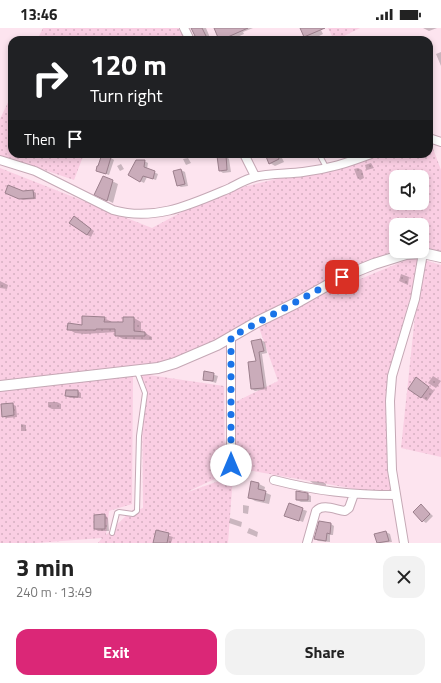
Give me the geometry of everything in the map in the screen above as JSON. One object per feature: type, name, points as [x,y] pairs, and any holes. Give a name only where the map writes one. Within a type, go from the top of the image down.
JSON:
[{"type":"street","points":[[246,158],[255,176]]},
{"type":"street","points":[[0,160],[35,171],[113,210],[124,214],[138,215],[155,214],[173,210],[197,202],[255,176],[327,169],[359,158]]},
{"type":"street","points":[[429,254],[441,257]]},
{"type":"street","points":[[0,386],[136,371],[158,368],[175,363],[217,345],[342,277],[393,258]]},
{"type":"street","points":[[404,543],[392,470],[390,401],[392,376],[415,299],[422,258]]},
{"type":"street","points":[[231,337],[231,465]]},
{"type":"street","points":[[274,480],[310,489],[354,494],[396,495]]},
{"type":"street","points":[[307,543],[309,530],[316,511],[324,507],[345,511],[349,508],[354,494]]},
{"type":"lane","points":[[321,158],[327,169]]},
{"type":"lane","points":[[112,533],[117,513],[134,514],[137,511],[139,443],[144,393],[136,371]]},
{"type":"shaded area","points":[[43,28],[179,28],[182,36],[39,36]]},
{"type":"shaded area","points":[[328,28],[360,28],[344,36],[332,36]]},
{"type":"shaded area","points":[[8,102],[8,158],[0,155],[0,119]]},
{"type":"shaded area","points":[[433,148],[441,170],[441,255],[429,252],[429,218],[389,218],[389,253],[175,363],[0,385],[0,168],[152,228],[217,193],[367,158],[433,158]]},
{"type":"shaded area","points":[[9,158],[82,158],[74,180]]},
{"type":"shaded area","points":[[411,258],[422,258],[391,364],[390,495],[236,468],[231,404],[278,381],[257,322]]},
{"type":"shaded area","points":[[421,259],[441,265],[441,457],[401,448]]},
{"type":"shaded area","points":[[142,374],[224,386],[225,474],[185,493],[233,476],[228,543],[98,543],[102,538],[36,543],[0,543],[0,389],[133,376],[132,504],[109,511],[106,535],[129,513],[143,508]]},
{"type":"building","points":[[191,28],[202,28],[206,36],[195,36]]},
{"type":"building","points":[[214,28],[248,28],[230,36],[217,36]]},
{"type":"building","points":[[300,28],[325,28],[306,36],[304,36]]},
{"type":"building","points":[[101,158],[111,158],[106,174],[96,171]]},
{"type":"building","points":[[217,158],[226,158],[227,170],[219,171]]},
{"type":"building","points":[[267,158],[279,158],[279,159],[269,164]]},
{"type":"building","points":[[136,160],[145,160],[144,167],[155,171],[153,179],[143,176],[140,182],[128,175]]},
{"type":"building","points":[[181,169],[185,184],[177,186],[173,171]]},
{"type":"building","points":[[103,176],[113,180],[107,201],[94,195]]},
{"type":"building","points":[[8,185],[23,191],[33,190],[34,198],[19,199],[5,193]]},
{"type":"building","points":[[74,216],[91,229],[87,235],[69,223]]},
{"type":"building","points":[[82,316],[105,317],[104,322],[123,322],[123,317],[134,317],[134,331],[145,332],[145,336],[115,336],[115,329],[67,330],[68,323],[82,325]]},
{"type":"building","points":[[261,339],[264,351],[259,352],[264,388],[251,389],[248,362],[256,361],[251,341]]},
{"type":"building","points":[[204,371],[214,373],[213,381],[203,380]]},
{"type":"building","points":[[416,377],[429,387],[421,398],[408,389]]},
{"type":"building","points":[[66,390],[78,390],[78,397],[65,396]]},
{"type":"building","points":[[13,403],[14,415],[2,417],[1,404]]},
{"type":"building","points":[[251,481],[259,483],[258,489],[266,491],[264,501],[248,498]]},
{"type":"building","points":[[296,491],[308,493],[308,500],[296,500]]},
{"type":"building","points":[[289,503],[303,508],[299,521],[284,516]]},
{"type":"building","points":[[421,504],[430,514],[422,522],[413,512]]},
{"type":"building","points":[[105,514],[105,529],[94,529],[94,515]]},
{"type":"building","points":[[319,521],[331,523],[330,534],[327,533],[326,541],[314,539]]},
{"type":"building","points":[[156,530],[169,533],[167,543],[153,543]]},
{"type":"building","points":[[386,531],[389,541],[377,543],[374,534]]},
{"type":"route","points":[[231,465],[231,337],[342,277]]}]
